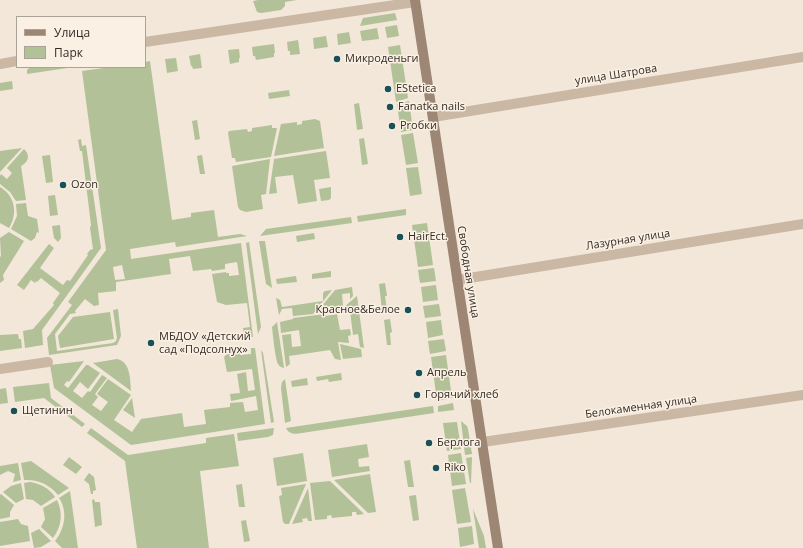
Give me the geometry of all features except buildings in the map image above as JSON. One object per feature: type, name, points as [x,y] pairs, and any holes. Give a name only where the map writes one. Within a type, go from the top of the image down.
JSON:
[{"type":"main road","name":"Свободная улица","points":[[415,1],[498,548]]},
{"type":"street","points":[[146,42],[415,1]]},
{"type":"street","name":"улица Шатрова","points":[[433,117],[803,57]]},
{"type":"street","points":[[0,64],[16,61]]},
{"type":"street","name":"Лазурная улица","points":[[457,280],[803,224]]},
{"type":"street","points":[[0,369],[48,362]]},
{"type":"street","name":"Белокаменная улица","points":[[483,442],[803,394]]},
{"type":"green space","points":[[297,0],[285,2],[285,6],[281,10],[261,13],[257,12],[253,1]]},
{"type":"green space","points":[[395,13],[397,20],[360,26],[363,18]]},
{"type":"green space","points":[[397,25],[399,36],[387,38],[385,27]]},
{"type":"green space","points":[[377,28],[379,39],[362,41],[360,31]]},
{"type":"green space","points":[[349,32],[351,43],[338,45],[337,34]]},
{"type":"green space","points":[[326,36],[328,47],[314,49],[313,38]]},
{"type":"green space","points":[[298,40],[300,54],[290,55],[287,42]]},
{"type":"green space","points":[[274,44],[274,57],[256,60],[255,56],[253,56],[252,47]]},
{"type":"green space","points":[[400,45],[408,98],[396,102],[388,47]]},
{"type":"green space","points":[[239,49],[239,62],[230,64],[228,50]]},
{"type":"green space","points":[[200,54],[202,68],[193,69],[189,56]]},
{"type":"green space","points":[[176,58],[178,71],[167,73],[165,59]]},
{"type":"green space","points":[[150,61],[172,220],[191,217],[191,213],[214,210],[218,237],[240,234],[247,236],[176,247],[175,242],[130,249],[131,259],[241,243],[253,337],[244,334],[243,328],[250,327],[247,303],[226,305],[217,302],[212,274],[226,272],[229,273],[229,276],[239,275],[237,262],[225,264],[225,269],[193,271],[190,256],[169,259],[171,274],[116,282],[116,291],[98,293],[99,305],[94,306],[85,299],[75,311],[76,313],[70,314],[55,334],[57,351],[113,343],[117,338],[113,310],[118,309],[121,336],[117,345],[49,355],[47,338],[72,305],[68,302],[106,250],[82,71],[104,68],[146,68],[146,62]],"holes":[[[122,265],[125,279],[115,280],[113,267]]]},
{"type":"green space","points":[[29,68],[67,68],[27,74],[27,70]]},
{"type":"green space","points":[[12,81],[13,89],[0,91],[0,83]]},
{"type":"green space","points":[[289,90],[290,96],[269,99],[268,93]]},
{"type":"green space","points":[[409,101],[413,130],[401,132],[397,104]]},
{"type":"green space","points":[[359,103],[363,129],[357,130],[354,104]]},
{"type":"green space","points":[[315,119],[320,121],[324,148],[274,156],[281,124],[297,122],[297,125],[302,124],[302,121]]},
{"type":"green space","points":[[197,120],[200,139],[195,140],[192,121]]},
{"type":"green space","points":[[272,125],[272,128],[277,128],[271,157],[236,162],[235,158],[232,158],[228,133],[229,131],[247,129],[248,132],[252,131],[252,128]]},
{"type":"green space","points":[[413,133],[418,163],[406,165],[401,135]]},
{"type":"green space","points":[[364,138],[368,164],[362,165],[359,139]]},
{"type":"green space","points":[[81,139],[82,146],[86,145],[101,248],[42,330],[43,345],[25,348],[23,331],[33,329],[54,305],[53,303],[60,293],[41,278],[35,283],[31,280],[24,290],[17,285],[49,244],[54,248],[40,268],[63,285],[67,280],[70,281],[88,255],[87,254],[93,249],[82,151],[80,151],[78,140]]},
{"type":"green space","points":[[22,148],[0,172],[0,151]]},
{"type":"green space","points":[[24,149],[28,156],[27,161],[21,166],[26,200],[16,201],[10,192],[0,184],[0,176],[1,174],[7,179],[12,173],[7,168]]},
{"type":"green space","points":[[326,151],[330,178],[314,180],[317,201],[298,204],[293,175],[275,177],[277,193],[269,194],[274,159]]},
{"type":"green space","points":[[50,155],[53,182],[46,183],[42,156]]},
{"type":"green space","points":[[202,155],[205,174],[200,174],[197,156]]},
{"type":"green space","points":[[270,159],[266,194],[261,195],[263,209],[246,212],[240,210],[238,207],[232,166]]},
{"type":"green space","points":[[418,167],[422,194],[410,196],[406,168]]},
{"type":"green space","points":[[0,187],[9,195],[14,205],[14,217],[9,228],[0,223]]},
{"type":"green space","points":[[331,187],[331,198],[329,200],[321,201],[319,189]]},
{"type":"green space","points":[[55,195],[58,215],[50,216],[48,196]]},
{"type":"green space","points":[[26,203],[28,216],[37,219],[39,233],[37,232],[35,238],[31,241],[11,229],[17,216],[16,204]]},
{"type":"green space","points":[[406,209],[406,215],[358,222],[357,216]]},
{"type":"green space","points":[[351,217],[352,223],[260,236],[266,229]]},
{"type":"green space","points":[[427,223],[433,265],[418,267],[412,225]]},
{"type":"green space","points":[[60,225],[61,238],[58,242],[54,238],[52,226]]},
{"type":"green space","points":[[9,232],[24,241],[3,275],[4,280],[0,283],[0,238]]},
{"type":"green space","points":[[314,233],[315,239],[297,242],[296,236]]},
{"type":"green space","points":[[259,241],[265,241],[272,288],[266,284]]},
{"type":"green space","points":[[249,242],[261,327],[258,334],[246,243]]},
{"type":"green space","points":[[434,268],[436,281],[420,283],[418,270]]},
{"type":"green space","points":[[331,271],[331,277],[312,279],[312,274]]},
{"type":"green space","points":[[296,276],[297,282],[277,284],[276,279]]},
{"type":"green space","points":[[385,283],[387,310],[382,310],[379,284]]},
{"type":"green space","points":[[436,285],[438,300],[423,302],[421,287]]},
{"type":"green space","points":[[352,287],[353,296],[350,299],[350,293],[342,294],[343,306],[339,310],[316,313],[335,290]]},
{"type":"green space","points":[[332,290],[313,314],[293,316],[292,308],[282,309],[279,315],[276,298],[280,300],[282,307],[323,301],[323,293],[325,291]]},
{"type":"green space","points":[[357,296],[364,348],[360,347],[358,334],[353,335],[350,311],[338,313]]},
{"type":"green space","points":[[439,304],[441,316],[425,318],[423,306]]},
{"type":"green space","points":[[110,312],[114,339],[60,348],[58,336],[73,317]]},
{"type":"green space","points":[[325,314],[326,316],[337,314],[340,330],[350,329],[351,335],[348,336],[349,343],[338,342],[341,360],[335,359],[330,350],[289,356],[290,364],[286,367],[282,335],[291,334],[292,347],[301,346],[299,330],[281,333],[280,322],[293,318]]},
{"type":"green space","points":[[390,319],[392,332],[390,333],[391,345],[387,345],[384,320]]},
{"type":"green space","points":[[441,320],[443,335],[428,338],[426,322]]},
{"type":"green space","points":[[277,322],[284,368],[278,364],[275,351],[272,327]]},
{"type":"green space","points":[[18,334],[19,339],[21,339],[22,348],[0,351],[0,335]]},
{"type":"green space","points":[[444,339],[446,351],[430,354],[428,341]]},
{"type":"green space","points":[[340,344],[361,349],[362,357],[343,359]]},
{"type":"green space","points":[[251,348],[255,348],[265,424],[131,445],[54,388],[50,365],[84,361],[69,382],[67,381],[64,385],[68,388],[86,365],[100,373],[88,389],[80,382],[73,391],[82,398],[88,391],[90,392],[102,375],[107,378],[95,394],[98,397],[92,405],[101,411],[108,402],[97,394],[108,379],[131,395],[114,420],[132,432],[141,419],[182,413],[184,427],[206,424],[204,410],[230,407],[230,403],[243,402],[245,412],[258,410],[256,396],[231,401],[230,394],[240,393],[237,374],[246,372],[248,391],[255,390],[252,369],[227,372],[224,357],[231,352],[239,350],[240,355],[251,354]]},
{"type":"green space","points":[[261,350],[263,353],[274,422],[271,423]]},
{"type":"green space","points":[[446,355],[452,398],[437,401],[431,357]]},
{"type":"green space","points":[[117,359],[125,364],[129,372],[131,391],[93,363]]},
{"type":"green space","points":[[341,373],[342,380],[329,382],[328,379],[317,381],[316,377]]},
{"type":"green space","points":[[307,378],[308,385],[292,387],[291,381]]},
{"type":"green space","points":[[285,379],[291,421],[285,423],[281,388],[282,382]]},
{"type":"green space","points":[[49,383],[51,398],[85,424],[82,427],[44,398],[15,402],[13,387]]},
{"type":"green space","points":[[6,388],[8,403],[0,404],[0,389]]},
{"type":"green space","points":[[132,398],[135,418],[123,410]]},
{"type":"green space","points":[[453,403],[454,410],[438,412],[438,406]]},
{"type":"green space","points":[[433,406],[434,413],[295,434],[289,432],[286,428]]},
{"type":"green space","points":[[461,421],[467,426],[468,429],[472,454],[465,455]]},
{"type":"green space","points":[[457,422],[461,449],[447,451],[443,423]]},
{"type":"green space","points":[[91,428],[128,455],[206,443],[206,438],[234,434],[239,466],[200,471],[209,548],[137,548],[125,461],[87,433]]},
{"type":"green space","points":[[274,428],[273,435],[268,437],[238,441],[237,433]]},
{"type":"green space","points":[[367,444],[369,457],[358,459],[359,467],[369,466],[370,471],[332,477],[328,450]]},
{"type":"green space","points":[[303,453],[307,481],[277,486],[273,458]]},
{"type":"green space","points":[[461,453],[466,484],[452,486],[448,455]]},
{"type":"green space","points":[[69,457],[82,467],[76,474],[63,465]]},
{"type":"green space","points":[[472,457],[471,483],[470,483],[466,458]]},
{"type":"green space","points":[[410,460],[414,487],[408,487],[404,461]]},
{"type":"green space","points":[[31,461],[69,488],[58,495],[51,488],[39,481],[24,480],[21,463]]},
{"type":"green space","points":[[18,463],[21,480],[13,482],[15,474],[8,471],[0,475],[0,466]]},
{"type":"green space","points":[[89,473],[94,477],[96,490],[93,491],[93,494],[91,494],[89,484],[84,480]]},
{"type":"green space","points":[[370,474],[376,512],[368,513],[334,480]]},
{"type":"green space","points":[[330,481],[364,514],[357,515],[356,512],[352,512],[352,516],[332,518],[331,515],[327,516],[327,519],[315,520],[310,483]]},
{"type":"green space","points":[[30,482],[44,487],[55,497],[41,506],[33,500],[26,499],[24,483]]},
{"type":"green space","points":[[21,483],[24,499],[16,503],[3,492],[11,486]]},
{"type":"green space","points":[[242,484],[245,507],[239,507],[236,485]]},
{"type":"green space","points":[[306,484],[289,524],[285,524],[283,522],[279,496],[282,495],[281,488]]},
{"type":"green space","points":[[308,488],[312,521],[308,521],[307,518],[302,519],[303,522],[292,524]]},
{"type":"green space","points":[[465,488],[471,522],[457,524],[452,490]]},
{"type":"green space","points":[[70,491],[78,548],[62,548],[55,541],[61,531],[64,520],[64,509],[59,498]]},
{"type":"green space","points":[[1,494],[14,505],[10,512],[10,517],[0,519],[0,495]]},
{"type":"green space","points":[[416,495],[419,520],[413,521],[409,496]]},
{"type":"green space","points":[[94,499],[95,502],[100,502],[102,525],[95,527],[92,500]]},
{"type":"green space","points":[[57,500],[61,519],[53,538],[41,527],[45,519],[43,508]]},
{"type":"green space","points":[[473,509],[484,536],[486,548],[479,548]]},
{"type":"green space","points":[[18,519],[21,524],[28,526],[30,541],[0,546],[0,522]]},
{"type":"green space","points":[[246,520],[250,541],[244,542],[241,521]]},
{"type":"green space","points":[[472,526],[474,544],[460,547],[458,528]]},
{"type":"green space","points":[[39,529],[51,541],[41,547],[34,548],[31,533]]},
{"type":"place","name":"Микроденьги","points":[[337,59]]},
{"type":"place","name":"EStetica","points":[[388,89]]},
{"type":"place","name":"Fanatka nails","points":[[390,107]]},
{"type":"place","name":"Proбки","points":[[392,126]]},
{"type":"place","name":"Ozon","points":[[63,185]]},
{"type":"place","name":"HairEct.","points":[[400,237]]},
{"type":"place","name":"Красное&Белое","points":[[408,310]]},
{"type":"place","name":"МБДОУ «Детский сад «Подсолнух»","points":[[151,343]]},
{"type":"place","name":"Апрель","points":[[419,373]]},
{"type":"place","name":"Горячий хлеб","points":[[417,395]]},
{"type":"place","name":"Щетинин","points":[[14,411]]},
{"type":"place","name":"Берлога","points":[[429,443]]},
{"type":"place","name":"Riko","points":[[436,468]]}]
